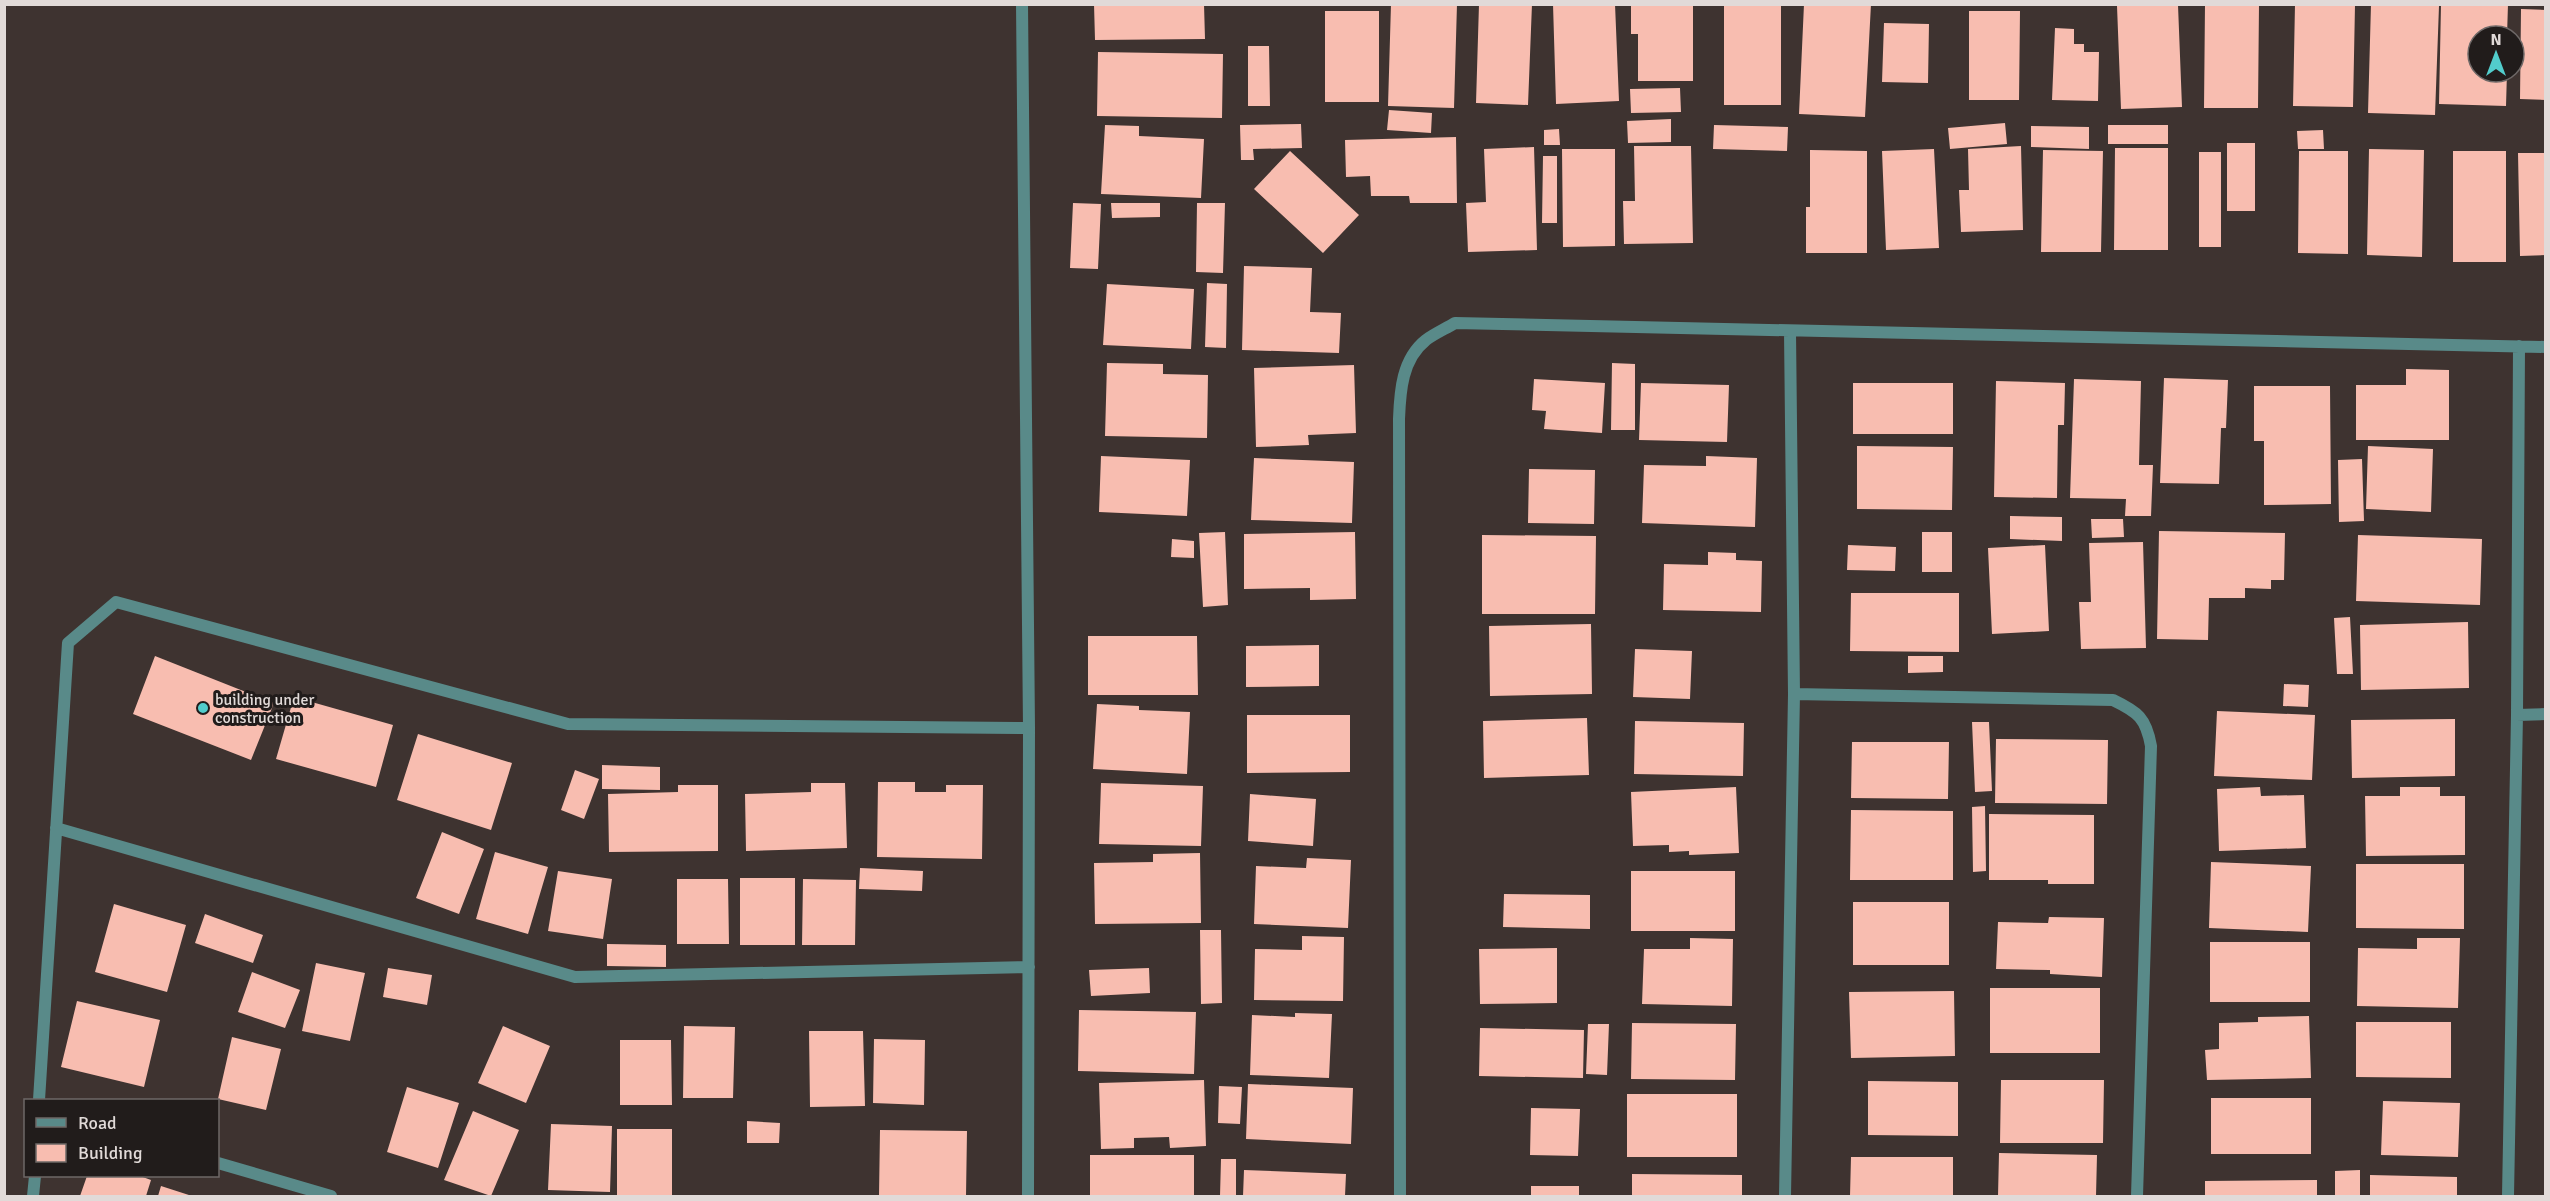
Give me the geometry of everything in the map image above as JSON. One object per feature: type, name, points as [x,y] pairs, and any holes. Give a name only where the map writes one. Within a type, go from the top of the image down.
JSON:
[{"type":"street","points":[[1022,4],[1029,728],[1028,1197]]},
{"type":"street","points":[[1400,1197],[1399,419],[1401,381],[1409,362],[1424,341],[1455,323],[2546,347]]},
{"type":"street","points":[[1785,1197],[1794,694],[1790,332]]},
{"type":"street","points":[[2508,1197],[2517,715],[2519,346]]},
{"type":"street","points":[[39,1099],[68,643],[116,602],[568,724],[1029,728]]},
{"type":"street","points":[[1794,694],[2113,700],[2135,710],[2148,727],[2151,746],[2137,1197]]},
{"type":"street","points":[[2517,715],[2546,714]]},
{"type":"street","points":[[57,828],[575,977],[1029,967]]},
{"type":"street","points":[[219,1162],[331,1197]]},
{"type":"street","points":[[33,1197],[34,1177]]},
{"type":"building","points":[[1094,4],[1204,4],[1205,39],[1095,40]]},
{"type":"building","points":[[1391,4],[1457,4],[1454,108],[1388,106]]},
{"type":"building","points":[[1479,4],[1532,4],[1528,105],[1476,103]]},
{"type":"building","points":[[1553,4],[1615,4],[1619,101],[1556,104]]},
{"type":"building","points":[[1631,4],[1693,4],[1693,81],[1638,81],[1638,34],[1631,34]]},
{"type":"building","points":[[1724,4],[1781,4],[1781,105],[1724,105]]},
{"type":"building","points":[[1804,4],[1871,4],[1865,117],[1799,114]]},
{"type":"building","points":[[2205,4],[2259,4],[2258,108],[2204,108]]},
{"type":"building","points":[[2295,4],[2355,5],[2353,107],[2293,106]]},
{"type":"building","points":[[2371,4],[2439,6],[2435,115],[2368,113]]},
{"type":"building","points":[[2441,4],[2508,4],[2507,24],[2466,24],[2466,84],[2507,84],[2506,106],[2439,104]]},
{"type":"building","points":[[2178,5],[2182,107],[2121,109],[2117,6]]},
{"type":"building","points":[[2521,9],[2546,10],[2546,100],[2520,99],[2520,84],[2526,84],[2526,24],[2521,24]]},
{"type":"building","points":[[1325,11],[1379,11],[1379,102],[1325,102]]},
{"type":"building","points":[[1969,11],[2020,11],[2019,100],[1969,100]]},
{"type":"building","points":[[1884,23],[1929,24],[1928,83],[1882,82]]},
{"type":"building","points":[[2055,28],[2074,29],[2074,44],[2084,44],[2084,52],[2099,52],[2098,101],[2052,100]]},
{"type":"building","points":[[1248,46],[1269,46],[1270,106],[1248,106]]},
{"type":"building","points":[[1098,52],[1223,54],[1222,118],[1097,116]]},
{"type":"building","points":[[1680,88],[1681,112],[1631,113],[1630,89]]},
{"type":"building","points":[[1389,110],[1432,113],[1431,133],[1387,130]]},
{"type":"building","points":[[1671,119],[1671,142],[1628,143],[1627,121]]},
{"type":"building","points":[[2005,123],[2007,144],[1950,149],[1948,128]]},
{"type":"building","points":[[1301,124],[1302,148],[1253,149],[1254,160],[1241,160],[1240,125]]},
{"type":"building","points":[[1105,125],[1139,126],[1139,136],[1204,139],[1201,198],[1101,194]]},
{"type":"building","points":[[1714,125],[1788,127],[1787,151],[1713,149]]},
{"type":"building","points":[[2108,125],[2168,125],[2168,144],[2108,144]]},
{"type":"building","points":[[2031,126],[2089,127],[2089,149],[2031,147]]},
{"type":"building","points":[[1559,129],[1560,145],[1544,145],[1544,130]]},
{"type":"building","points":[[2323,130],[2324,149],[2298,149],[2297,131]]},
{"type":"building","points":[[1456,137],[1457,203],[1410,203],[1409,196],[1371,196],[1370,176],[1346,177],[1345,140]]},
{"type":"building","points":[[2227,143],[2255,143],[2255,211],[2227,211]]},
{"type":"building","points":[[1634,146],[1691,146],[1693,243],[1624,244],[1623,201],[1635,201]]},
{"type":"building","points":[[2021,146],[2023,230],[1961,232],[1959,190],[1969,190],[1968,149]]},
{"type":"building","points":[[1534,147],[1537,250],[1468,252],[1466,203],[1486,202],[1484,149]]},
{"type":"building","points":[[2115,148],[2168,148],[2168,250],[2114,250]]},
{"type":"building","points":[[1562,149],[1615,149],[1615,246],[1563,247]]},
{"type":"building","points":[[1934,149],[1939,248],[1886,250],[1882,151]]},
{"type":"building","points":[[2369,149],[2424,150],[2422,257],[2367,255]]},
{"type":"building","points":[[1810,150],[1867,151],[1867,253],[1806,253],[1806,207],[1810,207]]},
{"type":"building","points":[[2043,150],[2103,151],[2101,252],[2041,252]]},
{"type":"building","points":[[1290,151],[1359,215],[1323,253],[1254,189]]},
{"type":"building","points":[[2299,151],[2348,151],[2348,254],[2298,253]]},
{"type":"building","points":[[2453,151],[2506,151],[2506,262],[2453,262]]},
{"type":"building","points":[[2199,152],[2221,152],[2221,247],[2199,247]]},
{"type":"building","points":[[2518,153],[2546,153],[2546,255],[2520,256]]},
{"type":"building","points":[[1543,156],[1557,156],[1557,223],[1542,223]]},
{"type":"building","points":[[1073,203],[1101,204],[1098,269],[1070,268]]},
{"type":"building","points":[[1111,203],[1160,203],[1160,217],[1112,218]]},
{"type":"building","points":[[1197,203],[1225,203],[1223,273],[1196,272]]},
{"type":"building","points":[[1244,266],[1312,268],[1310,312],[1341,313],[1339,353],[1242,350]]},
{"type":"building","points":[[1207,283],[1227,284],[1226,348],[1205,347]]},
{"type":"building","points":[[1107,284],[1194,289],[1191,349],[1103,345]]},
{"type":"building","points":[[1107,363],[1163,364],[1163,374],[1208,375],[1207,438],[1105,436]]},
{"type":"building","points":[[1612,363],[1635,364],[1635,430],[1611,430]]},
{"type":"building","points":[[1354,365],[1356,433],[1308,435],[1309,445],[1256,447],[1254,368]]},
{"type":"building","points":[[2406,369],[2449,370],[2449,440],[2356,440],[2356,385],[2406,385]]},
{"type":"building","points":[[2164,378],[2228,380],[2226,428],[2221,428],[2219,484],[2160,483]]},
{"type":"building","points":[[1534,379],[1605,383],[1602,433],[1544,429],[1546,411],[1532,410]]},
{"type":"building","points":[[2074,379],[2141,381],[2139,465],[2153,465],[2151,516],[2125,516],[2126,499],[2070,498]]},
{"type":"building","points":[[1996,381],[2065,383],[2064,425],[2058,425],[2057,498],[1994,497]]},
{"type":"building","points":[[1641,383],[1729,385],[1727,442],[1639,440]]},
{"type":"building","points":[[1853,383],[1953,383],[1953,434],[1853,434]]},
{"type":"building","points":[[2254,386],[2330,386],[2331,504],[2264,505],[2264,441],[2254,441]]},
{"type":"building","points":[[1857,446],[1953,447],[1952,510],[1857,509]]},
{"type":"building","points":[[2368,446],[2433,449],[2431,512],[2366,509]]},
{"type":"building","points":[[1101,456],[1190,460],[1187,516],[1099,512]]},
{"type":"building","points":[[1706,456],[1757,458],[1755,527],[1642,523],[1644,465],[1706,466]]},
{"type":"building","points":[[1254,458],[1354,462],[1352,523],[1251,520]]},
{"type":"building","points":[[2362,459],[2364,521],[2339,522],[2338,460]]},
{"type":"building","points":[[1529,469],[1595,470],[1594,524],[1528,523]]},
{"type":"building","points":[[2010,516],[2062,517],[2062,541],[2010,539]]},
{"type":"building","points":[[2091,519],[2123,519],[2124,537],[2092,538]]},
{"type":"building","points":[[2159,531],[2285,533],[2284,580],[2271,580],[2271,589],[2245,588],[2245,598],[2209,598],[2208,640],[2157,639]]},
{"type":"building","points":[[1225,532],[1228,605],[1203,607],[1199,533]]},
{"type":"building","points":[[1355,532],[1356,599],[1310,600],[1310,588],[1244,589],[1244,534]]},
{"type":"building","points":[[1922,532],[1952,532],[1952,572],[1922,572]]},
{"type":"building","points":[[1482,535],[1596,536],[1595,614],[1482,614]]},
{"type":"building","points":[[2358,535],[2482,539],[2480,605],[2356,601]]},
{"type":"building","points":[[1172,539],[1194,541],[1194,558],[1171,557]]},
{"type":"building","points":[[2143,542],[2146,648],[2081,649],[2079,602],[2091,602],[2089,543]]},
{"type":"building","points":[[1848,545],[1896,547],[1895,571],[1847,570]]},
{"type":"building","points":[[2045,545],[2049,631],[1992,634],[1988,548]]},
{"type":"building","points":[[1708,552],[1736,553],[1736,560],[1762,561],[1761,612],[1663,610],[1664,564],[1708,565]]},
{"type":"building","points":[[1851,593],[1959,593],[1959,652],[1850,651]]},
{"type":"building","points":[[2350,617],[2353,674],[2337,674],[2334,618]]},
{"type":"building","points":[[2468,622],[2469,688],[2361,690],[2360,625]]},
{"type":"building","points":[[1591,624],[1592,694],[1490,696],[1489,626]]},
{"type":"building","points":[[1088,636],[1197,636],[1198,695],[1088,695]]},
{"type":"building","points":[[1319,645],[1319,686],[1246,687],[1246,646]]},
{"type":"building","points":[[1635,649],[1692,651],[1690,699],[1633,697]]},
{"type":"building","name":"building under construction","points":[[155,656],[274,703],[251,760],[133,714]]},
{"type":"building","points":[[1908,656],[1943,656],[1943,672],[1908,673]]},
{"type":"building","points":[[2284,684],[2309,685],[2308,707],[2283,706]]},
{"type":"building","points":[[294,697],[393,725],[376,787],[276,759]]},
{"type":"building","points":[[1097,704],[1139,706],[1139,710],[1190,712],[1187,774],[1093,769]]},
{"type":"building","points":[[2217,711],[2315,715],[2312,780],[2214,776]]},
{"type":"building","points":[[1247,715],[1350,715],[1350,772],[1247,773]]},
{"type":"building","points":[[1587,718],[1589,775],[1484,778],[1483,721]]},
{"type":"building","points":[[2455,719],[2455,776],[2352,778],[2351,720]]},
{"type":"building","points":[[1635,721],[1744,723],[1743,776],[1634,774]]},
{"type":"building","points":[[1972,722],[1989,722],[1992,791],[1975,792]]},
{"type":"building","points":[[418,734],[512,763],[491,830],[397,800]]},
{"type":"building","points":[[1996,739],[2108,740],[2107,804],[1995,803]]},
{"type":"building","points":[[1852,742],[1949,742],[1948,799],[1851,798]]},
{"type":"building","points":[[602,765],[660,767],[660,790],[602,789]]},
{"type":"building","points":[[575,770],[599,779],[584,819],[561,810]]},
{"type":"building","points":[[878,782],[915,782],[915,792],[946,792],[946,785],[983,785],[982,859],[877,857]]},
{"type":"building","points":[[811,783],[845,783],[847,848],[746,851],[745,794],[811,792]]},
{"type":"building","points":[[1101,783],[1203,786],[1201,846],[1099,844]]},
{"type":"building","points":[[678,785],[718,785],[718,851],[609,852],[608,794],[678,792]]},
{"type":"building","points":[[1736,787],[1739,853],[1689,855],[1689,851],[1669,852],[1669,845],[1633,846],[1631,792]]},
{"type":"building","points":[[2260,787],[2261,796],[2304,795],[2306,848],[2219,851],[2217,789]]},
{"type":"building","points":[[2400,787],[2440,787],[2440,796],[2465,796],[2465,855],[2366,856],[2365,796],[2400,796]]},
{"type":"building","points":[[1250,794],[1316,799],[1313,846],[1248,841]]},
{"type":"building","points":[[1985,806],[1986,871],[1973,872],[1972,807]]},
{"type":"building","points":[[1851,810],[1953,811],[1953,880],[1850,880]]},
{"type":"building","points":[[1989,814],[2094,815],[2094,884],[2048,884],[2048,880],[1989,880]]},
{"type":"building","points":[[442,832],[484,849],[459,914],[416,898]]},
{"type":"building","points":[[495,852],[548,867],[528,934],[476,919]]},
{"type":"building","points":[[1200,853],[1201,923],[1095,924],[1094,863],[1153,862],[1153,854]]},
{"type":"building","points":[[1307,858],[1351,860],[1348,928],[1254,924],[1256,866],[1306,868]]},
{"type":"building","points":[[2211,862],[2311,866],[2308,932],[2209,928]]},
{"type":"building","points":[[2356,864],[2464,864],[2464,929],[2356,928]]},
{"type":"building","points":[[860,868],[923,871],[922,891],[859,889]]},
{"type":"building","points":[[558,871],[612,879],[603,939],[548,931]]},
{"type":"building","points":[[1631,871],[1735,871],[1735,931],[1631,931]]},
{"type":"building","points":[[740,878],[795,878],[795,945],[740,945]]},
{"type":"building","points":[[677,879],[728,879],[729,944],[677,944]]},
{"type":"building","points":[[803,879],[856,880],[855,945],[802,945]]},
{"type":"building","points":[[1504,894],[1590,895],[1590,929],[1503,927]]},
{"type":"building","points":[[1853,902],[1949,902],[1949,965],[1853,965]]},
{"type":"building","points":[[114,904],[186,925],[167,992],[95,972]]},
{"type":"building","points":[[205,914],[263,935],[253,963],[195,943]]},
{"type":"building","points":[[2049,917],[2104,918],[2102,977],[2050,974],[2050,970],[1996,969],[1998,922],[2048,923]]},
{"type":"building","points":[[1200,930],[1221,930],[1222,1003],[1201,1004]]},
{"type":"building","points":[[1302,936],[1344,937],[1343,1001],[1254,1000],[1255,949],[1302,950]]},
{"type":"building","points":[[1690,938],[1733,939],[1732,1006],[1642,1004],[1644,949],[1690,949]]},
{"type":"building","points":[[2417,938],[2460,938],[2458,1008],[2357,1006],[2358,948],[2417,949]]},
{"type":"building","points":[[2210,942],[2310,942],[2310,1002],[2210,1002]]},
{"type":"building","points":[[607,944],[666,945],[666,967],[607,966]]},
{"type":"building","points":[[1557,948],[1557,1003],[1480,1004],[1479,949]]},
{"type":"building","points":[[316,963],[365,973],[350,1041],[302,1031]]},
{"type":"building","points":[[388,968],[432,975],[427,1005],[383,997]]},
{"type":"building","points":[[1149,968],[1150,993],[1091,996],[1089,970]]},
{"type":"building","points":[[252,972],[300,990],[285,1028],[238,1012]]},
{"type":"building","points":[[1990,988],[2100,988],[2100,1053],[1990,1053]]},
{"type":"building","points":[[1954,991],[1955,1056],[1851,1058],[1849,992]]},
{"type":"building","points":[[77,1001],[160,1020],[144,1087],[61,1067]]},
{"type":"building","points":[[1079,1010],[1196,1012],[1194,1074],[1078,1071]]},
{"type":"building","points":[[1295,1013],[1332,1014],[1329,1078],[1250,1075],[1252,1015],[1295,1017]]},
{"type":"building","points":[[2309,1016],[2311,1078],[2207,1080],[2205,1050],[2219,1049],[2219,1023],[2258,1022],[2258,1017]]},
{"type":"building","points":[[2356,1022],[2451,1022],[2451,1078],[2356,1077]]},
{"type":"building","points":[[1632,1023],[1736,1024],[1735,1080],[1631,1079]]},
{"type":"building","points":[[1588,1024],[1609,1024],[1607,1075],[1586,1074]]},
{"type":"building","points":[[503,1026],[550,1046],[526,1103],[478,1083]]},
{"type":"building","points":[[684,1026],[735,1027],[733,1098],[683,1098]]},
{"type":"building","points":[[1480,1028],[1584,1030],[1583,1078],[1479,1076]]},
{"type":"building","points":[[809,1031],[863,1031],[865,1106],[810,1107]]},
{"type":"building","points":[[232,1037],[281,1049],[266,1110],[218,1099]]},
{"type":"building","points":[[874,1039],[925,1040],[924,1105],[873,1103]]},
{"type":"building","points":[[620,1040],[671,1040],[672,1105],[620,1105]]},
{"type":"building","points":[[1204,1080],[1206,1146],[1170,1148],[1169,1137],[1134,1138],[1134,1148],[1101,1149],[1099,1083]]},
{"type":"building","points":[[2001,1080],[2104,1080],[2103,1143],[2000,1143]]},
{"type":"building","points":[[1868,1081],[1958,1082],[1958,1136],[1868,1135]]},
{"type":"building","points":[[1248,1084],[1353,1088],[1351,1144],[1246,1139]]},
{"type":"building","points":[[1219,1086],[1242,1087],[1240,1124],[1218,1123]]},
{"type":"building","points":[[407,1087],[459,1103],[438,1168],[387,1152]]},
{"type":"building","points":[[1627,1094],[1737,1094],[1737,1157],[1627,1157]]},
{"type":"building","points":[[2211,1098],[2311,1098],[2311,1154],[2211,1154]]},
{"type":"building","points":[[2383,1101],[2460,1103],[2458,1157],[2381,1155]]},
{"type":"building","points":[[1531,1108],[1580,1109],[1578,1156],[1530,1155]]},
{"type":"building","points":[[473,1111],[519,1130],[491,1196],[444,1180]]},
{"type":"building","points":[[747,1121],[780,1123],[779,1143],[747,1143]]},
{"type":"building","points":[[551,1124],[612,1126],[610,1192],[548,1190]]},
{"type":"building","points":[[617,1129],[672,1129],[672,1195],[617,1195]]},
{"type":"building","points":[[880,1130],[967,1131],[966,1196],[879,1196]]},
{"type":"building","points":[[1999,1153],[2097,1155],[2096,1196],[1998,1196]]},
{"type":"building","points":[[1090,1155],[1194,1155],[1194,1196],[1090,1196]]},
{"type":"building","points":[[1851,1157],[1953,1157],[1953,1196],[1850,1196]]},
{"type":"building","points":[[1221,1159],[1236,1159],[1236,1196],[1220,1196]]},
{"type":"building","points":[[1244,1170],[1346,1174],[1345,1196],[1243,1196]]},
{"type":"building","points":[[2360,1170],[2360,1196],[2335,1196],[2335,1171]]},
{"type":"building","points":[[1632,1174],[1742,1175],[1742,1196],[1632,1196]]},
{"type":"building","points":[[2370,1175],[2457,1177],[2457,1196],[2370,1196]]},
{"type":"building","points":[[87,1177],[143,1177],[151,1180],[146,1196],[80,1196]]},
{"type":"building","points":[[2317,1180],[2317,1196],[2205,1196],[2205,1181]]},
{"type":"building","points":[[161,1186],[192,1196],[158,1196]]},
{"type":"building","points":[[1531,1186],[1579,1186],[1579,1196],[1531,1196]]},
{"type":"place","name":"building under construction","points":[[203,708]]}]
